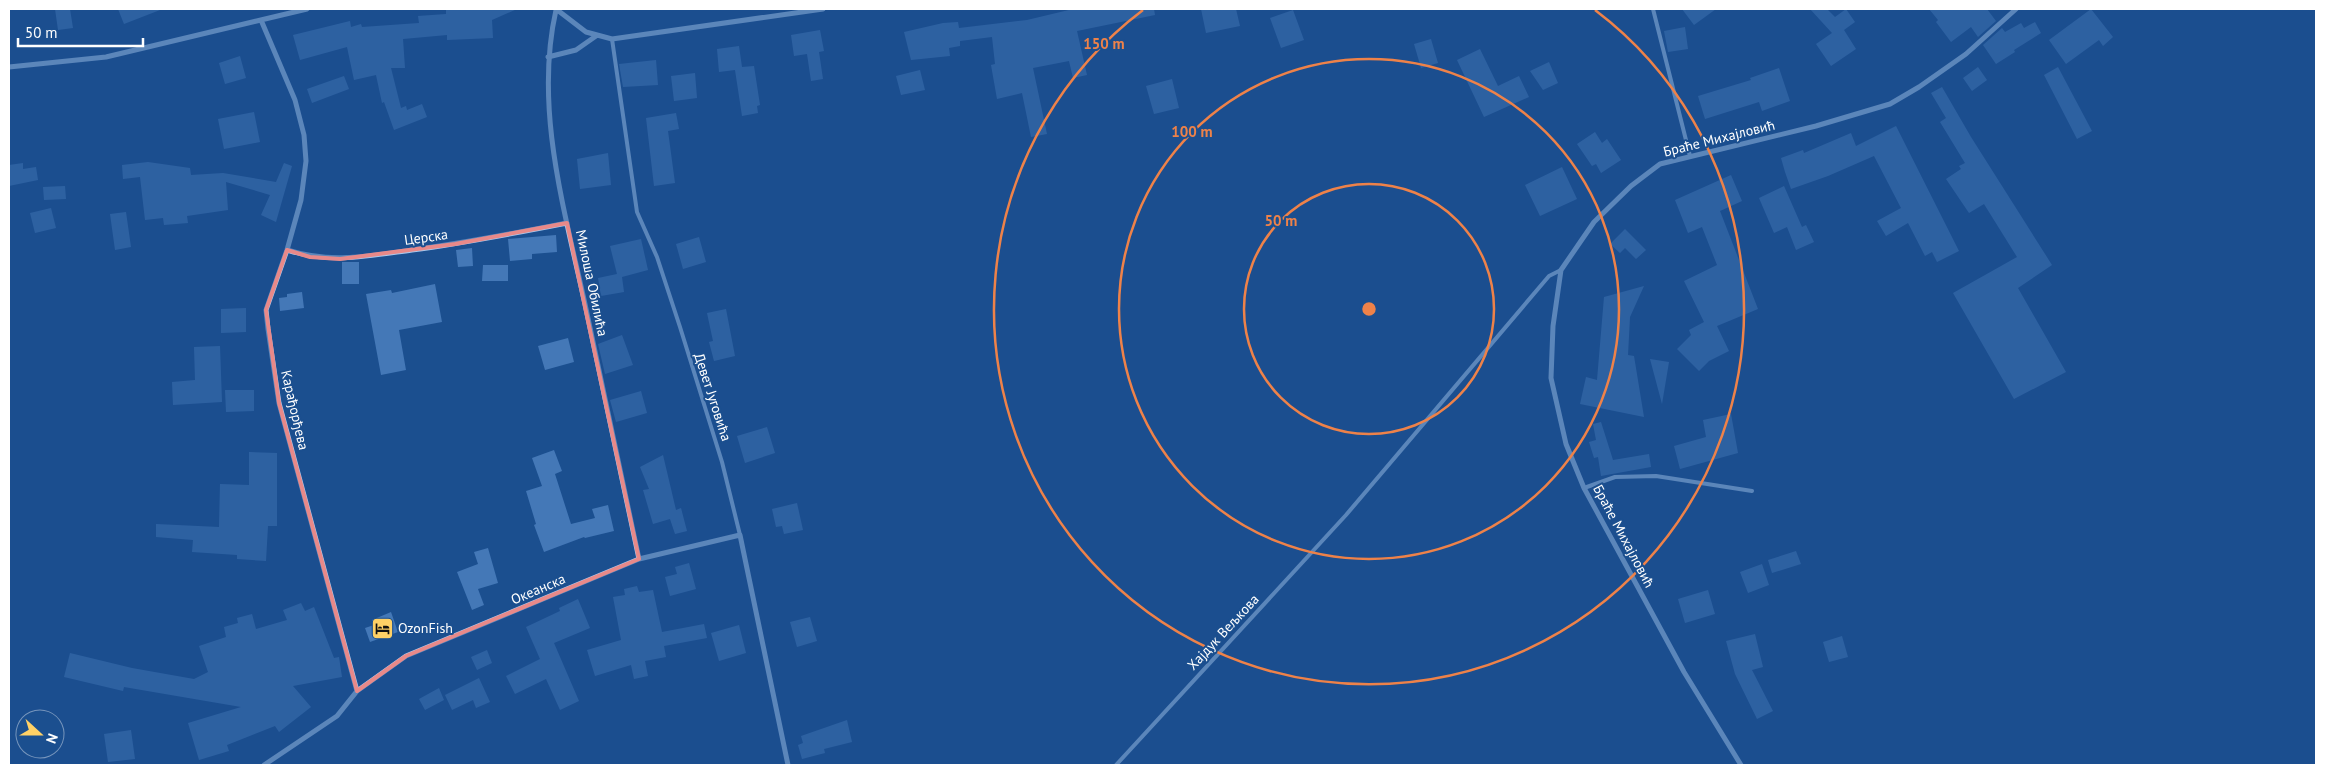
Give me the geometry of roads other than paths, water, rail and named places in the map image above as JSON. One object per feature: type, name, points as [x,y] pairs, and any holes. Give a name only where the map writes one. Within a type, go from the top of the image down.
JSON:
[{"type":"street","points":[[9,67],[106,56],[307,9]]},
{"type":"street","points":[[556,9],[580,28],[596,36],[612,39],[823,9]]},
{"type":"street","name":"Милоша Обилића","points":[[556,9],[548,58],[550,111],[567,223],[639,559]]},
{"type":"street","name":"Браће Михајловић","points":[[1741,765],[1684,672],[1584,488],[1566,444],[1552,378],[1553,326],[1561,270],[1594,222],[1631,186],[1660,164],[1816,126],[1890,104],[1919,87],[1966,54],[2016,9]]},
{"type":"street","name":"Карађорђева","points":[[261,20],[295,100],[304,135],[306,161],[301,200],[288,250],[266,310],[278,394],[357,691]]},
{"type":"street","points":[[548,58],[576,50],[596,36]]},
{"type":"street","name":"Церска","points":[[288,250],[310,258],[340,259],[455,244],[567,223]]},
{"type":"street","name":"Океанска","points":[[357,691],[406,656],[639,559],[740,535]]},
{"type":"street","name":"Девет Југовића","points":[[740,535],[788,765]]},
{"type":"street","points":[[264,765],[337,716],[357,691]]},
{"type":"lane","points":[[1653,9],[1690,156]]},
{"type":"lane","name":"Девет Југовића","points":[[612,39],[637,212],[657,257],[680,327],[722,462],[740,535]]},
{"type":"lane","name":"Хајдук Вељкова","points":[[1116,765],[1346,515],[1549,276],[1561,270]]},
{"type":"lane","points":[[1584,488],[1615,477],[1656,476],[1752,491]]},
{"type":"place","name":"OzonFish","points":[[382,628]]}]
